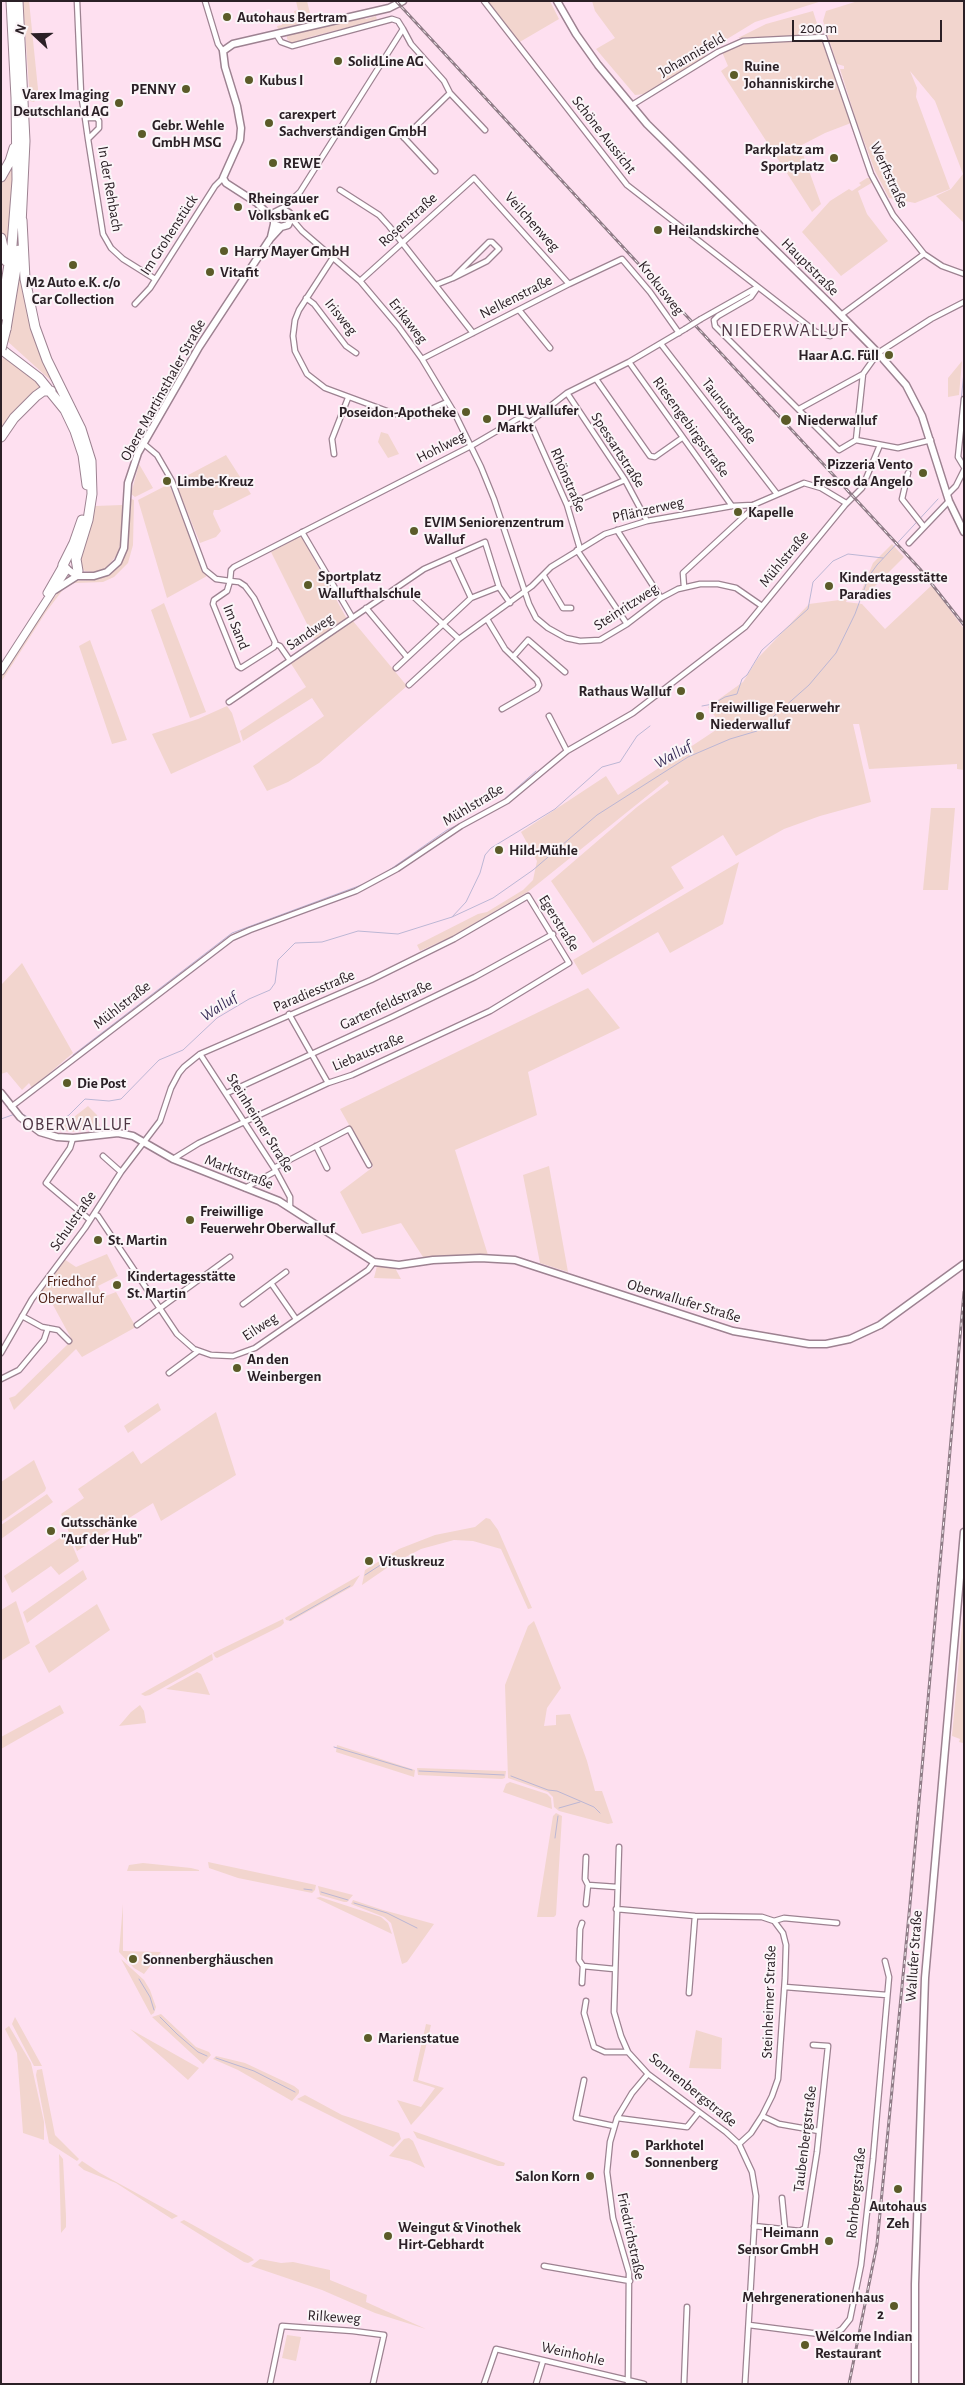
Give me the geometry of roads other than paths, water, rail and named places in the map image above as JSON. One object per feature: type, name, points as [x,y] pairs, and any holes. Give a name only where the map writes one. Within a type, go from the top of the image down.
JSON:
[{"type":"highway","points":[[11,1],[20,97]]},
{"type":"highway","points":[[18,1],[24,266],[32,314],[48,360],[85,440],[92,472],[91,501],[76,560],[77,574]]},
{"type":"highway","points":[[1,176],[12,155],[20,115]]},
{"type":"highway","points":[[1,315],[6,289],[16,202],[20,115]]},
{"type":"highway","points":[[22,220],[14,286],[1,349],[32,372],[51,391],[75,431],[83,455],[87,481],[82,519],[66,567]]},
{"type":"highway","points":[[1,238],[6,254],[6,289]]},
{"type":"highway","points":[[1,343],[42,373],[70,408]]},
{"type":"highway","points":[[1,437],[14,418],[36,396],[44,391],[51,391]]},
{"type":"highway","points":[[66,567],[84,532]]},
{"type":"main road","points":[[32,622],[52,593],[66,567]]},
{"type":"main road","points":[[1,671],[66,567]]},
{"type":"street","name":"In der Rehbach","points":[[77,1],[81,94],[101,227],[106,240],[123,259],[155,279]]},
{"type":"street","points":[[205,1],[218,44],[223,54],[241,128],[240,140],[223,178],[226,183],[257,203],[273,221],[283,227]]},
{"type":"street","points":[[223,54],[233,44],[388,8],[404,1]]},
{"type":"street","name":"Schöne Aussicht","points":[[484,1],[627,185],[823,336],[833,335],[847,322]]},
{"type":"street","name":"Hauptstraße","points":[[558,1],[588,52],[632,105],[703,180],[841,315],[906,385],[931,440],[948,498],[964,532]]},
{"type":"street","points":[[276,34],[281,42],[292,46],[395,19],[403,28],[411,44],[444,81],[450,93],[485,130]]},
{"type":"street","points":[[280,209],[300,192],[403,28]]},
{"type":"street","name":"Johannisfeld","points":[[632,105],[718,52],[743,41],[824,37],[854,128]]},
{"type":"street","points":[[404,138],[450,93]]},
{"type":"street","name":"In der Rehbach","points":[[85,118],[94,117],[99,121],[99,128],[88,140]]},
{"type":"street","points":[[396,128],[435,171]]},
{"type":"street","name":"Werftstraße","points":[[854,128],[871,174],[893,215],[924,254],[942,266],[964,274]]},
{"type":"street","name":"Im Grohenstück","points":[[135,304],[144,296],[223,178]]},
{"type":"street","name":"Rosenstraße","points":[[360,281],[474,178]]},
{"type":"street","name":"Veilchenweg","points":[[474,178],[569,284]]},
{"type":"street","points":[[340,190],[379,216],[473,333]]},
{"type":"street","points":[[257,203],[280,209],[289,213],[291,218]]},
{"type":"street","name":"Obere Martinsthaler Straße","points":[[270,239],[273,221],[280,209]]},
{"type":"street","name":"Obere Martinsthaler Straße","points":[[66,567],[77,574],[88,576],[107,572],[121,556],[125,539],[128,483],[133,464],[199,347],[270,239],[291,218]]},
{"type":"street","name":"Erikaweg","points":[[291,218],[302,231],[334,256],[360,281],[422,359],[471,446]]},
{"type":"street","name":"Erikaweg","points":[[283,227],[302,231]]},
{"type":"street","points":[[436,286],[487,261],[499,250],[489,242],[452,278]]},
{"type":"street","points":[[841,315],[924,254]]},
{"type":"street","points":[[334,256],[299,310],[294,326],[296,357],[313,380],[348,398],[403,416],[418,415],[447,402]]},
{"type":"street","name":"Nelkenstraße","points":[[422,359],[622,259]]},
{"type":"street","name":"Krokusweg","points":[[622,259],[650,292],[679,333]]},
{"type":"street","points":[[530,422],[566,393],[629,362],[704,316],[758,287]]},
{"type":"street","points":[[758,287],[751,297],[718,316],[714,323],[839,450],[856,440],[862,439],[898,448],[931,440]]},
{"type":"street","name":"Irisweg","points":[[306,298],[314,304],[346,346],[356,353]]},
{"type":"street","points":[[799,409],[863,374],[878,353],[931,319],[964,302]]},
{"type":"street","points":[[519,310],[550,348]]},
{"type":"street","name":"Taunusstraße","points":[[661,344],[777,494]]},
{"type":"street","name":"Riesengebirgsstraße","points":[[629,362],[732,506]]},
{"type":"street","points":[[856,440],[863,374]]},
{"type":"street","points":[[596,379],[650,456],[655,456],[682,438]]},
{"type":"street","name":"Spessartstraße","points":[[566,393],[625,480],[647,521]]},
{"type":"street","points":[[334,454],[332,439],[348,398]]},
{"type":"street","points":[[909,542],[962,481],[964,468],[958,457],[964,399]]},
{"type":"street","name":"Hohlweg","points":[[230,581],[233,568],[471,446],[519,418],[530,422]]},
{"type":"street","name":"Rhönstraße","points":[[530,422],[568,505],[579,550],[627,624]]},
{"type":"street","points":[[144,444],[156,455],[172,481],[205,570],[216,579],[230,581]]},
{"type":"street","name":"Mühlstraße","points":[[15,1111],[232,938],[356,891],[397,869],[461,826],[507,801],[567,751],[633,713],[745,627],[846,504],[862,488],[880,445]]},
{"type":"street","name":"Steinritzweg","points":[[471,446],[494,499],[524,591],[536,618],[548,628],[566,638],[580,641],[600,640],[627,624],[661,598],[684,587],[700,584],[726,586],[742,591],[762,606]]},
{"type":"street","points":[[908,473],[902,499],[924,527]]},
{"type":"street","points":[[568,505],[625,480]]},
{"type":"street","name":"Pflänzerweg","points":[[409,686],[459,639],[510,603],[544,576],[551,567],[617,530],[647,521],[732,506],[753,505],[804,483],[821,488],[846,504]]},
{"type":"street","points":[[684,587],[683,574],[749,512],[753,505]]},
{"type":"street","points":[[617,530],[661,598]]},
{"type":"street","points":[[302,532],[352,617]]},
{"type":"street","name":"Sandweg","points":[[229,702],[424,570],[485,542],[500,587]]},
{"type":"street","points":[[452,557],[471,598]]},
{"type":"street","points":[[52,593],[77,574]]},
{"type":"street","points":[[544,576],[563,608],[570,608]]},
{"type":"street","name":"Im Sand","points":[[275,644],[243,668],[238,666],[212,604],[214,600],[226,592],[230,581],[242,583],[254,598],[275,644],[280,646],[289,659]]},
{"type":"street","points":[[396,668],[442,622],[471,598],[500,587],[510,603]]},
{"type":"street","points":[[414,597],[459,639]]},
{"type":"street","points":[[366,608],[407,657]]},
{"type":"street","points":[[487,619],[501,643],[513,658],[537,680],[539,685],[537,689],[502,709]]},
{"type":"street","points":[[513,658],[528,640],[565,672]]},
{"type":"street","points":[[549,716],[567,751]]},
{"type":"street","name":"Egerstraße","points":[[528,896],[569,963]]},
{"type":"street","name":"Paradiesstraße","points":[[145,1142],[160,1121],[171,1088],[179,1073],[200,1054],[371,980],[454,939],[528,896]]},
{"type":"street","name":"Gartenfeldstraße","points":[[227,1093],[475,976],[553,934]]},
{"type":"street","name":"Liebaustraße","points":[[173,1159],[199,1143],[245,1123],[328,1082],[352,1075],[490,1011],[569,963]]},
{"type":"street","points":[[289,1014],[328,1082]]},
{"type":"street","name":"Steinheimer Straße","points":[[200,1054],[275,1170],[290,1197],[290,1208]]},
{"type":"street","name":"Marktstraße","points":[[1,1093],[15,1111],[40,1132],[57,1137],[73,1138],[118,1133],[133,1136],[173,1159],[279,1201],[374,1262],[399,1265],[458,1259]]},
{"type":"street","points":[[245,1188],[349,1128],[369,1165]]},
{"type":"street","points":[[73,1138],[70,1148],[46,1183],[90,1220]]},
{"type":"street","name":"Schulstraße","points":[[1,1353],[32,1299],[90,1220],[121,1172],[145,1142]]},
{"type":"street","points":[[316,1146],[327,1168]]},
{"type":"street","points":[[103,1156],[121,1172]]},
{"type":"street","points":[[94,1214],[98,1216],[159,1310],[177,1334],[197,1352],[169,1373]]},
{"type":"street","points":[[137,1325],[230,1256]]},
{"type":"street","name":"Oberwallufer Straße","points":[[458,1259],[495,1258],[526,1263],[733,1331],[809,1344],[826,1344],[850,1339],[872,1330],[964,1264]]},
{"type":"street","name":"Eilweg","points":[[197,1352],[223,1356],[243,1353],[255,1348],[368,1270],[374,1262]]},
{"type":"street","points":[[243,1304],[286,1272]]},
{"type":"street","points":[[271,1283],[296,1318]]},
{"type":"street","points":[[22,1316],[48,1328],[58,1330],[69,1340]]},
{"type":"street","points":[[1,1379],[18,1370],[44,1340],[48,1328]]},
{"type":"street","name":"Wallufer Straße","points":[[914,2384],[915,2284],[925,1978],[964,1532]]},
{"type":"street","name":"Sonnenbergstraße","points":[[619,1847],[614,2012],[621,2036],[628,2052],[648,2074],[726,2132],[739,2144],[749,2162],[755,2184],[745,2384]]},
{"type":"street","points":[[586,1857],[585,1879],[588,1884],[586,1904]]},
{"type":"street","points":[[588,1884],[617,1886]]},
{"type":"street","points":[[616,1909],[695,1916],[754,1916],[774,1921],[784,1918],[837,1923]]},
{"type":"street","points":[[689,1993],[695,1916]]},
{"type":"street","name":"Steinheimer Straße","points":[[739,2144],[751,2133],[762,2116],[778,2079],[785,1987],[786,1945],[783,1933],[774,1921]]},
{"type":"street","points":[[582,1923],[580,1929],[579,1960],[583,1966],[582,1983]]},
{"type":"street","name":"Rohrbergstraße","points":[[749,2325],[827,2335],[834,2334],[842,2329],[850,2320],[861,2265],[873,2159],[889,1977],[885,1961]]},
{"type":"street","points":[[583,1966],[614,1969]]},
{"type":"street","points":[[785,1987],[887,1996]]},
{"type":"street","points":[[586,2001],[584,2013],[594,2047],[605,2052],[628,2052]]},
{"type":"street","name":"Taubenbergstraße","points":[[754,2226],[800,2231],[805,2228],[819,2131],[828,2046],[813,2045]]},
{"type":"street","name":"Friedrichstraße","points":[[628,2382],[630,2281],[609,2195],[607,2172],[617,2118],[632,2093],[648,2074]]},
{"type":"street","points":[[584,2080],[576,2118],[614,2126]]},
{"type":"street","points":[[617,2118],[687,2127],[699,2112]]},
{"type":"street","points":[[762,2116],[779,2124],[819,2131]]},
{"type":"street","name":"Taubenbergstraße","points":[[782,2198],[785,2229]]},
{"type":"street","points":[[544,2266],[630,2281]]},
{"type":"street","points":[[684,2384],[687,2307]]},
{"type":"street","name":"Rilkeweg","points":[[270,2384],[282,2326],[353,2330],[384,2335],[374,2384]]},
{"type":"street","name":"Weinhohle","points":[[484,2384],[496,2349],[628,2382],[644,2384]]},
{"type":"street","points":[[536,2384],[543,2360]]},
{"type":"waterway","name":"Walluf","points":[[957,441],[964,372]]},
{"type":"waterway","name":"Walluf","points":[[21,1113],[36,1122],[45,1125],[55,1125],[69,1115],[85,1099],[109,1101],[121,1099],[159,1060],[183,1050],[217,1018],[249,999],[270,990],[275,983],[278,960],[295,943],[322,942],[358,931],[398,934],[452,917],[493,898],[533,870],[597,815],[688,757],[730,739],[757,731],[809,685],[836,653],[855,614],[869,576],[938,499]]},
{"type":"waterway","name":"Walluf","points":[[702,706],[713,704],[725,697],[737,694],[742,679],[747,675],[762,650],[808,609],[813,582],[833,561],[848,554],[883,558]]},
{"type":"waterway","name":"Walluf","points":[[452,917],[466,902],[480,873],[485,855],[491,848],[555,809],[602,767],[620,762],[637,736],[650,726]]},
{"type":"waterway","points":[[501,802],[536,771]]},
{"type":"waterway","points":[[385,873],[447,830],[474,817]]},
{"type":"waterway","points":[[73,1055],[232,933],[364,884]]},
{"type":"waterway","name":"Walluf","points":[[1,1119],[15,1114]]},
{"type":"waterway","points":[[365,1575],[385,1562]]},
{"type":"waterway","points":[[290,1620],[350,1586]]},
{"type":"waterway","points":[[334,1747],[412,1770]]},
{"type":"waterway","points":[[419,1771],[504,1775]]},
{"type":"waterway","points":[[511,1776],[548,1790],[557,1791],[594,1807],[600,1813]]},
{"type":"waterway","points":[[559,1808],[580,1802]]},
{"type":"waterway","points":[[555,1838],[558,1816]]},
{"type":"waterway","points":[[304,1889],[312,1890]]},
{"type":"waterway","points":[[321,1892],[348,1900]]},
{"type":"waterway","points":[[354,1903],[387,1913],[417,1928]]},
{"type":"waterway","points":[[139,1979],[150,1997],[154,2010]]},
{"type":"waterway","points":[[160,2017],[198,2052],[207,2056]]},
{"type":"waterway","points":[[216,2058],[254,2071],[295,2092]]},
{"type":"railway","points":[[396,1],[920,569],[964,625]]},
{"type":"railway","points":[[849,2384],[877,2244],[910,1904],[964,1292]]},
{"type":"place","name":"Autohaus Bertram","points":[[227,17]]},
{"type":"place","name":"SolidLine AG","points":[[338,61]]},
{"type":"place","name":"Ruine Johanniskirche","points":[[734,75]]},
{"type":"place","name":"Kubus I","points":[[249,80]]},
{"type":"place","name":"PENNY","points":[[186,89]]},
{"type":"place","name":"Varex Imaging Deutschland AG","points":[[119,103]]},
{"type":"place","name":"carexpert Sachverständigen GmbH","points":[[269,123]]},
{"type":"place","name":"Gebr. Wehle GmbH MSG","points":[[142,134]]},
{"type":"place","name":"Parkplatz am Sportplatz","points":[[834,158]]},
{"type":"place","name":"REWE","points":[[273,163]]},
{"type":"place","name":"Rheingauer Volksbank eG","points":[[238,207]]},
{"type":"place","name":"Heilandskirche","points":[[658,230]]},
{"type":"place","name":"Harry Mayer GmbH","points":[[224,251]]},
{"type":"place","name":"M2 Auto e.K. c/o Car Collection","points":[[73,265]]},
{"type":"place","name":"Vitafit","points":[[210,272]]},
{"type":"place","name":"Haar A.G. Füll","points":[[889,355]]},
{"type":"place","name":"Poseidon-Apotheke","points":[[466,412]]},
{"type":"place","name":"DHL Wallufer Markt","points":[[487,419]]},
{"type":"place","name":"Niederwalluf","points":[[786,420]]},
{"type":"place","name":"Pizzeria Vento Fresco da Angelo","points":[[923,473]]},
{"type":"place","name":"Limbe-Kreuz","points":[[167,481]]},
{"type":"place","name":"Kapelle","points":[[738,512]]},
{"type":"place","name":"EVIM Seniorenzentrum Walluf","points":[[414,531]]},
{"type":"place","name":"Sportplatz Wallufthalschule","points":[[308,585]]},
{"type":"place","name":"Kindertagesstätte Paradies","points":[[829,586]]},
{"type":"place","name":"Rathaus Walluf","points":[[681,691]]},
{"type":"place","name":"Freiwillige Feuerwehr Niederwalluf","points":[[700,716]]},
{"type":"place","name":"Hild-Mühle","points":[[499,850]]},
{"type":"place","name":"Die Post","points":[[67,1083]]},
{"type":"place","name":"Freiwillige Feuerwehr Oberwalluf","points":[[190,1220]]},
{"type":"place","name":"St. Martin","points":[[98,1240]]},
{"type":"place","name":"Kindertagesstätte St. Martin","points":[[117,1285]]},
{"type":"place","name":"An den Weinbergen","points":[[237,1368]]},
{"type":"place","name":"Gutsschänke \"Auf der Hub\"","points":[[51,1531]]},
{"type":"place","name":"Vituskreuz","points":[[369,1561]]},
{"type":"place","name":"Sonnenberghäuschen","points":[[133,1959]]},
{"type":"place","name":"Marienstatue","points":[[368,2038]]},
{"type":"place","name":"Parkhotel Sonnenberg","points":[[635,2154]]},
{"type":"place","name":"Salon Korn","points":[[590,2176]]},
{"type":"place","name":"Autohaus Zeh","points":[[898,2189]]},
{"type":"place","name":"Weingut & Vinothek Hirt-Gebhardt","points":[[388,2236]]},
{"type":"place","name":"Heimann Sensor GmbH","points":[[829,2241]]},
{"type":"place","name":"Mehrgenerationenhaus 2","points":[[894,2306]]},
{"type":"place","name":"Welcome Indian Restaurant","points":[[805,2345]]},
{"type":"district","name":"NIEDERWALLUF","points":[[785,331]]},
{"type":"district","name":"OBERWALLUF","points":[[77,1125]]},
{"type":"park label","name":"Friedhof Oberwalluf","points":[[71,1290]]}]
